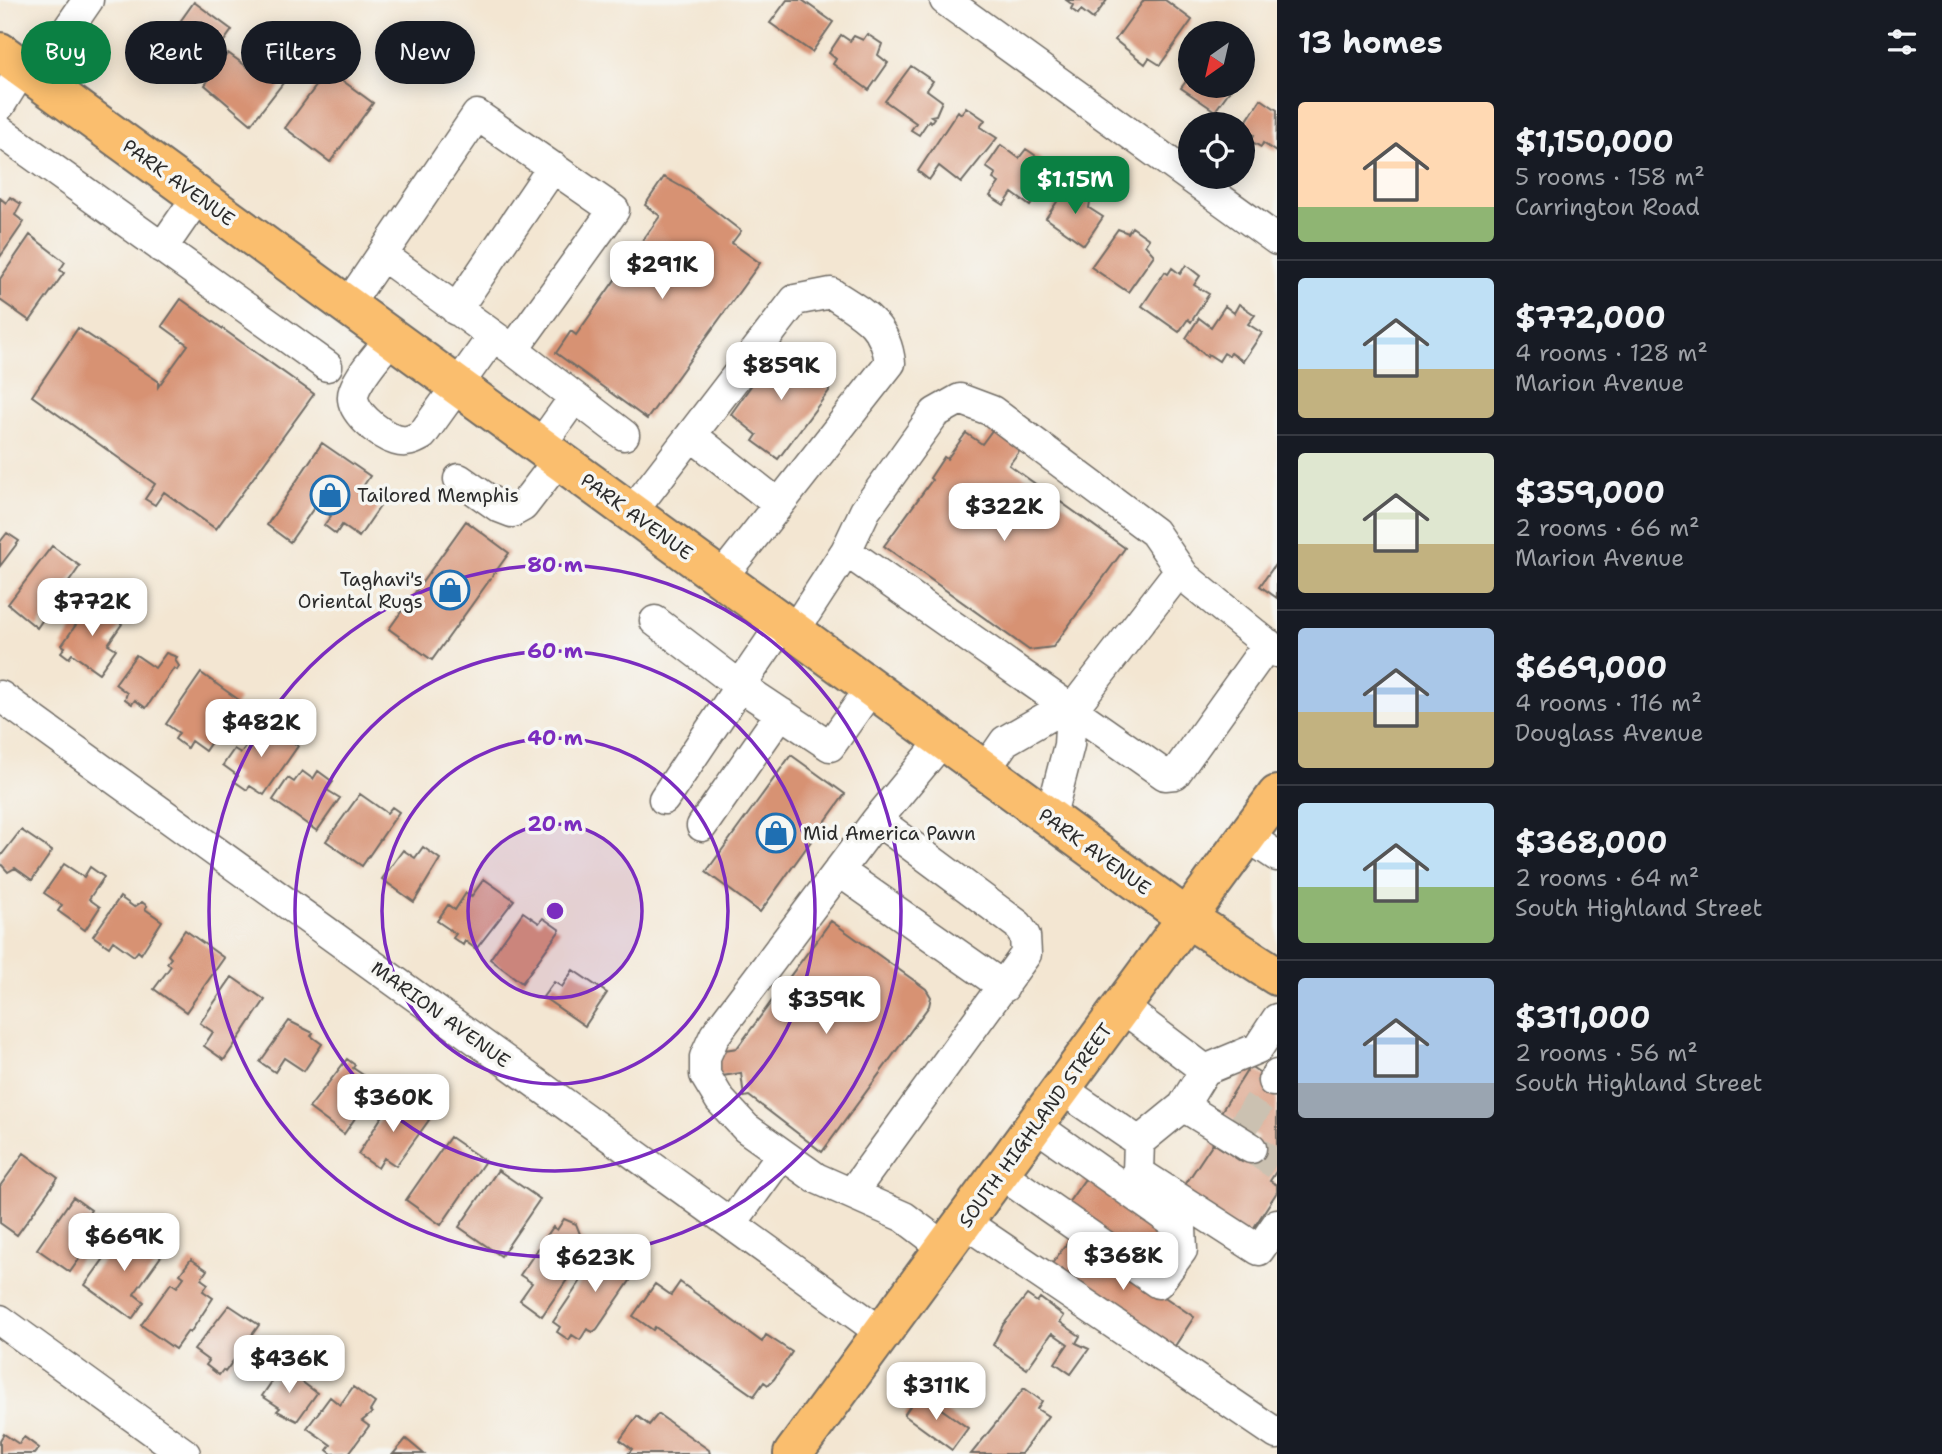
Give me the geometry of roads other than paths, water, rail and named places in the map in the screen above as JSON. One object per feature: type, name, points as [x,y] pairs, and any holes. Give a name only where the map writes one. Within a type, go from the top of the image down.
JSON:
[{"type":"main road","name":"PARK AVENUE","points":[[19,66],[1050,819],[1187,918],[1277,976]]},
{"type":"main road","name":"SOUTH HIGHLAND STREET","points":[[805,1450],[882,1334],[1187,918],[1262,846],[1277,795]]},
{"type":"street","points":[[0,105],[19,66],[88,0]]},
{"type":"street","points":[[945,0],[1277,240]]},
{"type":"street","points":[[348,305],[477,115],[614,210],[503,343],[458,386],[422,435],[411,441],[395,440],[359,415],[353,402],[354,390],[392,337]]},
{"type":"street","points":[[0,131],[327,366]]},
{"type":"street","points":[[456,310],[552,167]]},
{"type":"street","points":[[162,248],[198,196]]},
{"type":"street","points":[[382,255],[624,435]]},
{"type":"street","points":[[632,512],[795,300],[831,293],[873,320],[888,348],[890,363],[721,578]]},
{"type":"street","points":[[459,480],[499,507],[512,512],[523,506],[574,398]]},
{"type":"street","points":[[664,799],[740,685],[846,551],[865,511],[935,413],[960,399],[992,411],[1154,532],[1185,577],[1272,648],[1175,774],[1165,775],[846,551]]},
{"type":"street","points":[[691,435],[778,504]]},
{"type":"street","points":[[1050,819],[1069,745],[1071,710],[1173,579],[1185,577]]},
{"type":"street","points":[[655,621],[740,685],[830,746],[871,688]]},
{"type":"street","name":"MARION AVENUE","points":[[0,695],[882,1334]]},
{"type":"street","points":[[985,770],[1005,741],[1052,714],[1071,710]]},
{"type":"street","points":[[702,826],[781,713]]},
{"type":"street","points":[[943,740],[877,820],[715,1035],[705,1057],[705,1075],[720,1100],[746,1129],[816,1178],[904,1217],[954,1235],[1277,1434]]},
{"type":"street","points":[[852,1194],[1026,954],[1025,936],[1018,925],[877,820]]},
{"type":"street","points":[[839,871],[1003,987]]},
{"type":"street","points":[[1122,1006],[1205,1070],[1271,1066],[1277,1019]]},
{"type":"street","points":[[1205,1070],[1183,1106],[1139,1142],[1138,1172],[1259,1250],[1277,1224]]},
{"type":"street","points":[[1062,1089],[1139,1142]]},
{"type":"street","points":[[1183,1106],[1244,1138]]},
{"type":"street","points":[[1000,1173],[1158,1283],[1182,1250],[1181,1228],[1035,1125]]},
{"type":"street","points":[[731,1224],[782,1154]]},
{"type":"street","points":[[0,1320],[185,1454]]},
{"type":"tunnel","points":[[1243,1127],[1273,1081]]},
{"type":"tunnel","points":[[1251,1148],[1277,1165]]},
{"type":"place","name":"Tailored Memphis","points":[[330,495]]},
{"type":"place","name":"Taghavi's Oriental Rugs","points":[[450,590]]},
{"type":"place","name":"Mid America Pawn","points":[[776,833]]}]
